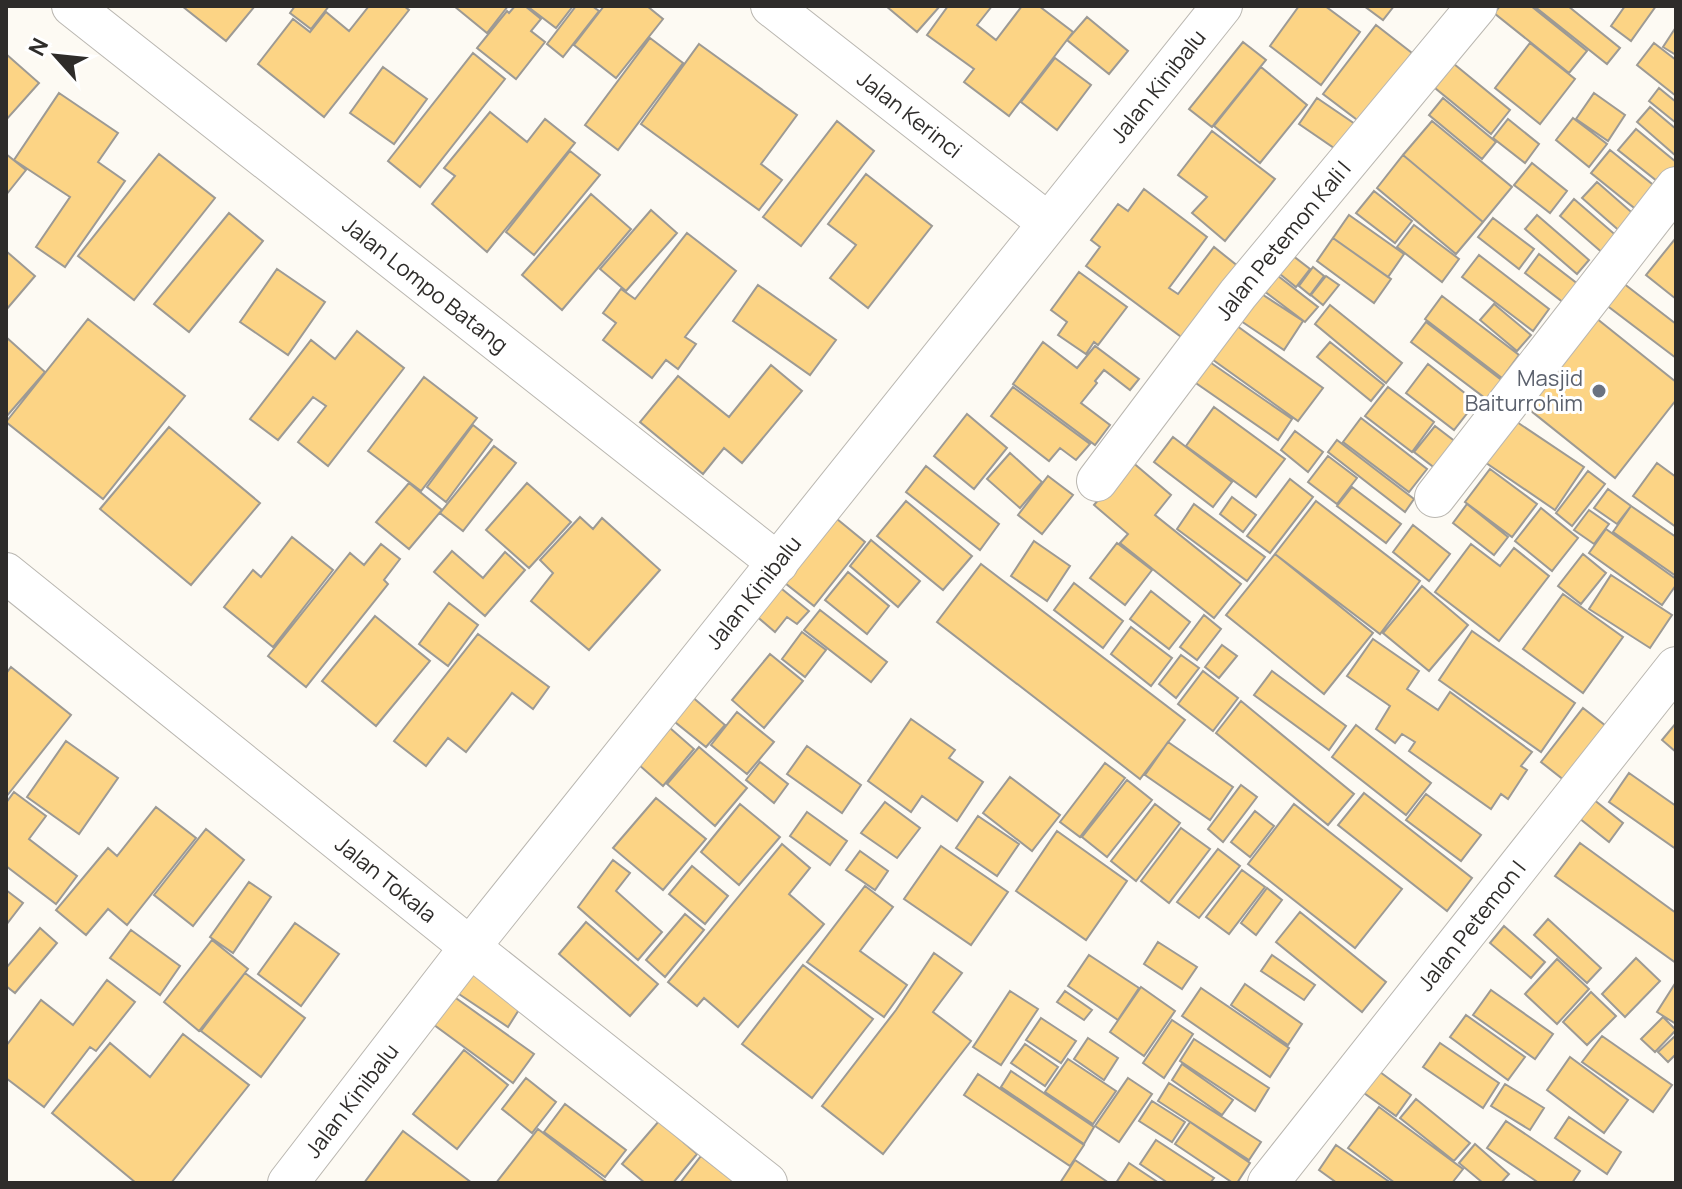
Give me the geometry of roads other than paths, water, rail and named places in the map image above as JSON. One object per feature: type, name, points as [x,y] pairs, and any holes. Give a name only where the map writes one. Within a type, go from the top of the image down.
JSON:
[{"type":"street","name":"Jalan Lompo Batang","points":[[72,6],[778,563]]},
{"type":"street","name":"Jalan Kerinci","points":[[771,6],[1047,222]]},
{"type":"street","name":"Jalan Kinibalu","points":[[288,1183],[470,947],[1222,6]]},
{"type":"street","name":"Jalan Petemon Kali I","points":[[1097,481],[1238,294],[1477,6]]},
{"type":"street","points":[[1435,497],[1676,187]]},
{"type":"street","name":"Jalan Tokala","points":[[6,573],[767,1183]]},
{"type":"street","name":"Jalan Petemon I","points":[[1268,1183],[1676,667]]},
{"type":"place","name":"Masjid Baiturrohim","points":[[1599,391]]}]
